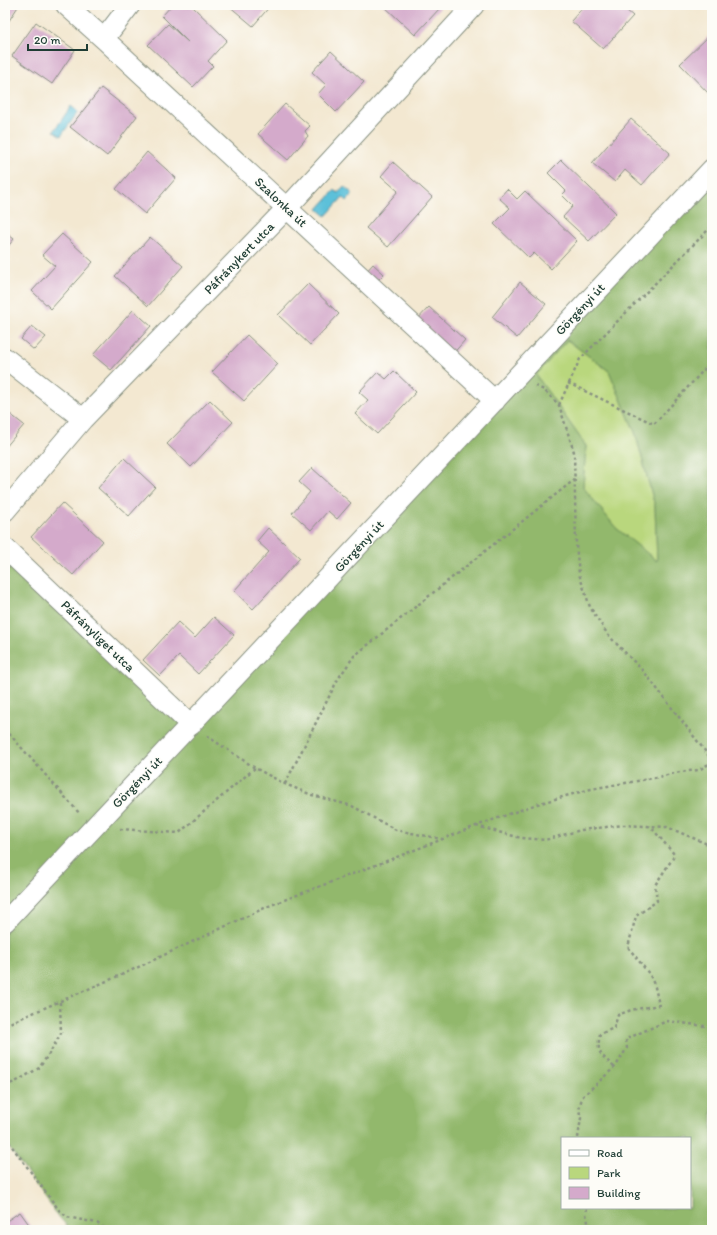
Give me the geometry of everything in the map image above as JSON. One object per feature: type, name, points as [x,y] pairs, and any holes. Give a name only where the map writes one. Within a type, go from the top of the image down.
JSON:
[{"type":"street","name":"Szalonka út","points":[[66,5],[104,38],[495,400]]},
{"type":"street","points":[[104,38],[130,5]]},
{"type":"street","name":"Páfránykert utca","points":[[5,511],[83,419],[287,208],[474,5]]},
{"type":"street","name":"Görgényi út","points":[[5,922],[712,169]]},
{"type":"street","points":[[5,358],[83,419]]},
{"type":"street","name":"Páfrányliget utca","points":[[5,548],[191,724]]},
{"type":"path","points":[[560,405],[568,383],[580,359],[712,226]]},
{"type":"path","points":[[568,383],[654,424],[712,361]]},
{"type":"path","points":[[5,1025],[60,1002],[271,905],[476,826],[537,804],[591,789],[680,772],[699,770],[712,761],[645,673],[608,635],[590,607],[579,574],[576,544],[574,452],[560,405],[544,390],[530,384],[511,384]]},
{"type":"path","points":[[285,784],[338,680],[354,656],[574,479]]},
{"type":"path","points":[[191,724],[255,768],[285,784],[312,796],[352,806],[396,830],[442,839]]},
{"type":"path","points":[[5,729],[81,815],[94,827],[179,833],[255,768]]},
{"type":"path","points":[[476,826],[521,838],[545,840],[581,830],[623,825],[667,826],[712,846]]},
{"type":"path","points":[[614,1068],[598,1051],[600,1034],[614,1028],[618,1015],[631,1010],[659,1005],[655,987],[650,975],[628,947],[636,916],[658,901],[655,885],[673,858],[674,854],[650,826]]},
{"type":"path","points":[[5,1086],[39,1068],[51,1051],[61,1033],[60,1002]]},
{"type":"path","points":[[578,1137],[581,1118],[579,1110],[582,1097],[614,1068],[627,1048],[626,1039],[666,1021],[712,1027]]},
{"type":"path","points":[[5,1137],[59,1210],[67,1217],[97,1223],[107,1230]]},
{"type":"path","points":[[587,1209],[586,1214],[590,1230]]},
{"type":"green space","points":[[712,169],[712,1230],[71,1230],[59,1217],[5,1142],[5,548],[191,724]],"holes":[[[567,340],[609,371],[635,432],[655,506],[657,561],[616,528],[583,487],[586,446],[536,375]]]},
{"type":"green space","points":[[567,340],[609,371],[635,432],[655,506],[657,562],[616,528],[583,487],[586,446],[536,375]]},
{"type":"water","points":[[71,106],[78,112],[61,136],[54,131]]},
{"type":"water","points":[[344,186],[353,194],[347,201],[343,197],[326,216],[318,209],[335,190],[338,193]]},
{"type":"building","points":[[5,5],[19,5],[5,27]]},
{"type":"building","points":[[172,5],[191,5],[227,40],[208,61],[213,66],[193,87],[148,45],[168,24],[188,42],[162,16]]},
{"type":"building","points":[[228,5],[271,5],[253,26]]},
{"type":"building","points":[[383,5],[437,5],[440,8],[415,35]]},
{"type":"building","points":[[585,5],[620,5],[633,16],[603,49],[571,21]]},
{"type":"building","points":[[36,22],[75,50],[52,84],[12,56]]},
{"type":"building","points":[[712,33],[712,97],[680,64]]},
{"type":"building","points":[[331,51],[364,82],[336,112],[318,94],[326,85],[312,72]]},
{"type":"building","points":[[101,88],[137,116],[107,156],[70,127]]},
{"type":"building","points":[[285,104],[310,126],[305,131],[308,136],[288,160],[258,134]]},
{"type":"building","points":[[631,119],[670,153],[642,185],[625,170],[615,182],[592,163]]},
{"type":"building","points":[[147,152],[176,178],[145,214],[116,189]]},
{"type":"building","points":[[561,160],[616,213],[589,241],[563,217],[573,206],[562,195],[566,191],[548,173]]},
{"type":"building","points":[[393,162],[432,197],[388,247],[366,228],[398,191],[381,176]]},
{"type":"building","points":[[507,189],[517,199],[525,191],[577,241],[551,269],[534,253],[529,258],[494,224],[510,208],[499,198]]},
{"type":"building","points":[[5,232],[14,239],[5,250]]},
{"type":"building","points":[[62,234],[93,262],[51,309],[32,291],[55,266],[42,255]]},
{"type":"building","points":[[150,237],[183,266],[148,306],[115,276]]},
{"type":"building","points":[[373,264],[384,274],[376,282],[365,273]]},
{"type":"building","points":[[520,282],[546,304],[517,338],[492,317]]},
{"type":"building","points":[[308,284],[339,314],[310,345],[278,315]]},
{"type":"building","points":[[429,307],[465,340],[451,356],[415,322]]},
{"type":"building","points":[[133,310],[151,326],[111,370],[93,355]]},
{"type":"building","points":[[32,326],[46,337],[34,350],[21,339]]},
{"type":"building","points":[[247,335],[278,364],[244,401],[212,372]]},
{"type":"building","points":[[394,371],[416,392],[377,434],[355,414],[368,400],[359,392],[378,372],[386,379]]},
{"type":"building","points":[[210,400],[233,422],[191,467],[167,444]]},
{"type":"building","points":[[5,410],[24,425],[5,448]]},
{"type":"building","points":[[124,458],[155,487],[129,516],[98,488]]},
{"type":"building","points":[[312,468],[351,503],[337,519],[328,511],[311,530],[292,513],[310,492],[299,482]]},
{"type":"building","points":[[62,503],[103,541],[73,575],[31,537]]},
{"type":"building","points":[[268,528],[300,558],[253,609],[234,591],[269,552],[257,541]]},
{"type":"building","points":[[214,617],[234,635],[198,674],[179,656],[160,676],[143,660],[178,622],[195,638]]},
{"type":"building","points":[[20,1212],[33,1230],[5,1230],[5,1222]]}]
